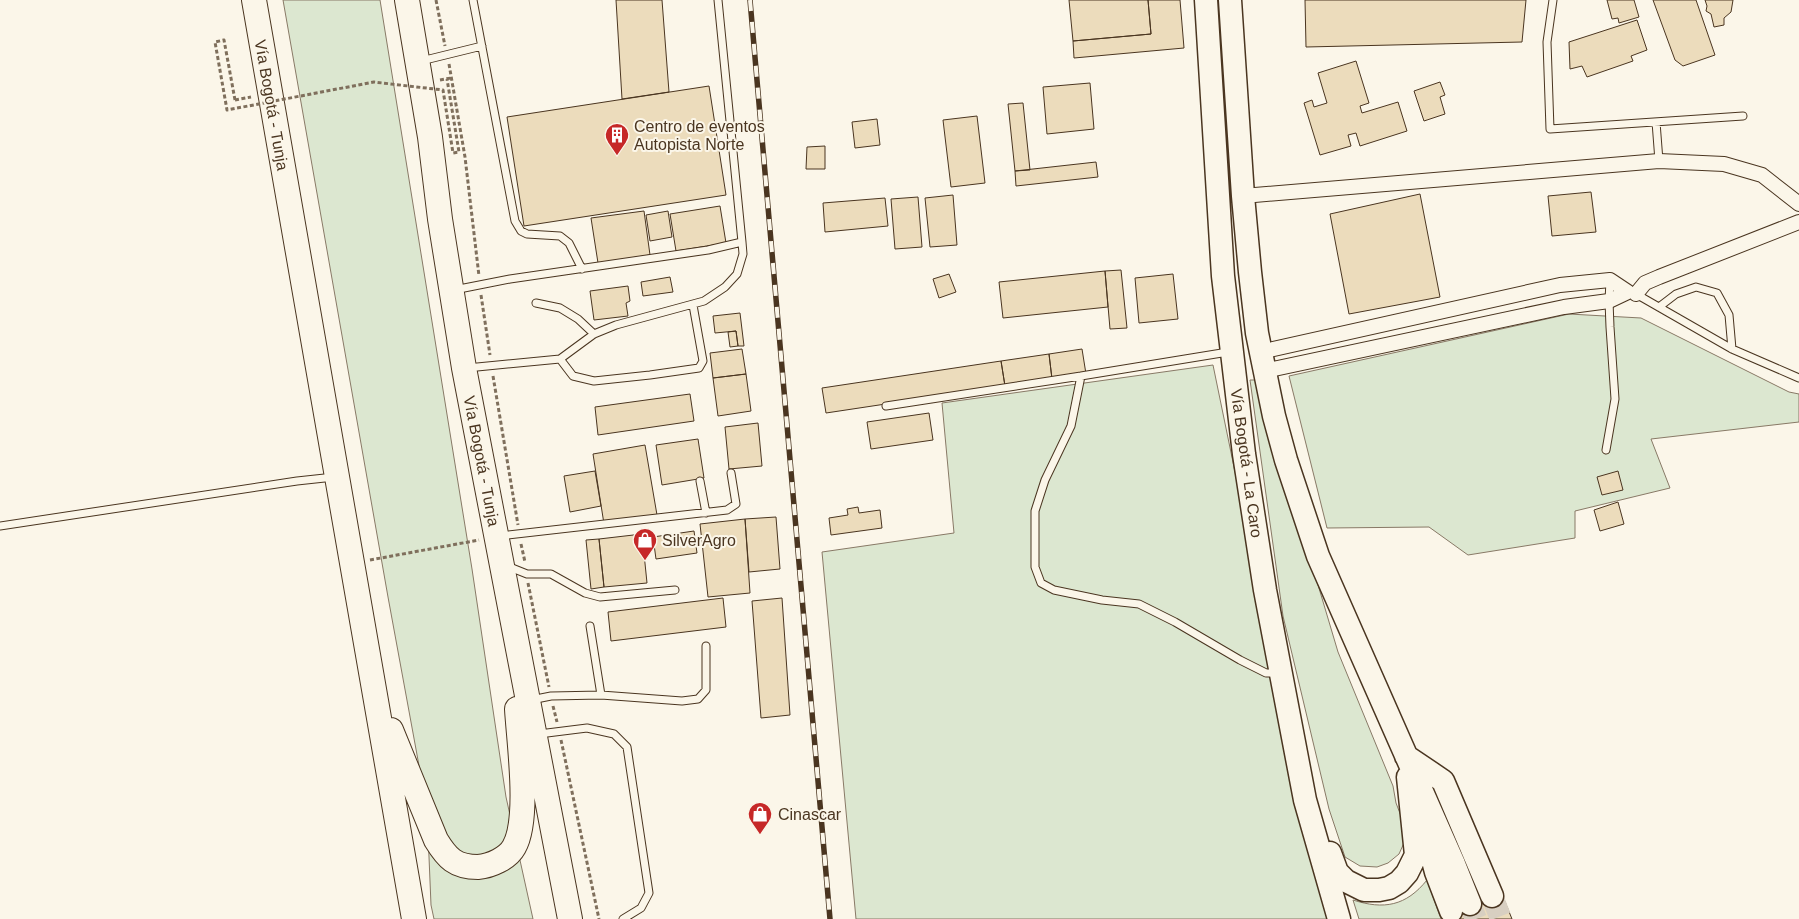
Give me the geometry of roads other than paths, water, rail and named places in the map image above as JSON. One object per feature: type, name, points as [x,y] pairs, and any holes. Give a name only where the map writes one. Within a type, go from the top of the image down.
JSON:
[{"type":"highway","name":"Vía Bogotá - Tunja","points":[[254,0],[414,919]]},
{"type":"highway","name":"Vía Bogotá - Tunja","points":[[407,0],[418,61],[464,368],[508,535],[502,564],[512,616],[540,698],[535,734],[570,919]]},
{"type":"highway","points":[[374,687],[436,840],[446,856],[462,866],[480,867],[498,862],[514,848],[523,812],[512,616]]},
{"type":"main road","name":"Vía Bogotá - La Caro","points":[[1206,0],[1221,247],[1244,454],[1265,590],[1305,800],[1339,919]]},
{"type":"main road","name":"Vía Bogotá - La Caro","points":[[1230,0],[1243,196],[1253,302],[1262,362],[1286,460],[1318,556],[1471,904],[1443,781],[1406,756]]},
{"type":"main road","points":[[1305,800],[1338,872],[1346,881],[1364,890],[1389,888],[1399,882],[1407,873],[1416,855],[1406,756]]},
{"type":"street","points":[[1243,196],[1659,161],[1724,164],[1762,175],[1799,204]]},
{"type":"street","points":[[1636,294],[1645,283],[1799,222]]},
{"type":"street","points":[[1610,280],[1628,292],[1609,301],[1564,307],[1262,362],[1560,285],[1610,280]]},
{"type":"lane","points":[[474,0],[514,221],[521,231],[527,234],[560,236],[569,243],[582,268]]},
{"type":"lane","points":[[464,368],[560,359],[594,334],[616,325],[704,301],[725,287],[737,274],[743,254],[718,0]]},
{"type":"lane","points":[[1552,0],[1547,42],[1550,128],[1743,116]]},
{"type":"lane","points":[[418,61],[482,46]]},
{"type":"lane","points":[[1656,122],[1659,161]]},
{"type":"lane","points":[[451,290],[582,268],[708,250],[742,242]]},
{"type":"lane","points":[[1659,307],[1676,294],[1696,287],[1717,293],[1729,316],[1732,349]]},
{"type":"lane","points":[[1636,294],[1732,349],[1799,378]]},
{"type":"lane","points":[[1606,450],[1615,399],[1609,301]]},
{"type":"lane","points":[[536,303],[560,308],[578,319],[594,334]]},
{"type":"lane","points":[[560,359],[573,376],[594,382],[699,368],[703,361],[693,305]]},
{"type":"lane","points":[[886,406],[1232,351]]},
{"type":"lane","points":[[1081,376],[1071,426],[1045,480],[1035,511],[1035,567],[1041,583],[1054,590],[1102,600],[1139,604],[1266,673],[1282,674]]},
{"type":"lane","points":[[508,535],[727,510],[736,504],[731,473]]},
{"type":"lane","points":[[0,526],[297,481],[337,477]]},
{"type":"lane","points":[[700,481],[706,513]]},
{"type":"lane","points":[[502,564],[527,574],[551,574],[585,593],[600,597],[675,590]]},
{"type":"lane","points":[[590,626],[601,695]]},
{"type":"lane","points":[[540,698],[601,695],[682,702],[698,699],[706,690],[706,646]]},
{"type":"lane","points":[[535,734],[587,728],[614,734],[627,747],[649,893],[641,908],[623,919]]},
{"type":"tunnel","points":[[1492,896],[1501,919]]},
{"type":"tunnel","points":[[1470,904],[1476,919]]},
{"type":"railway","points":[[750,0],[830,919]]},
{"type":"place","name":"Centro de eventos Autopista Norte","points":[[617,156]]},
{"type":"place","name":"SilverAgro","points":[[645,561]]},
{"type":"place","name":"Cinascar","points":[[760,835]]}]
